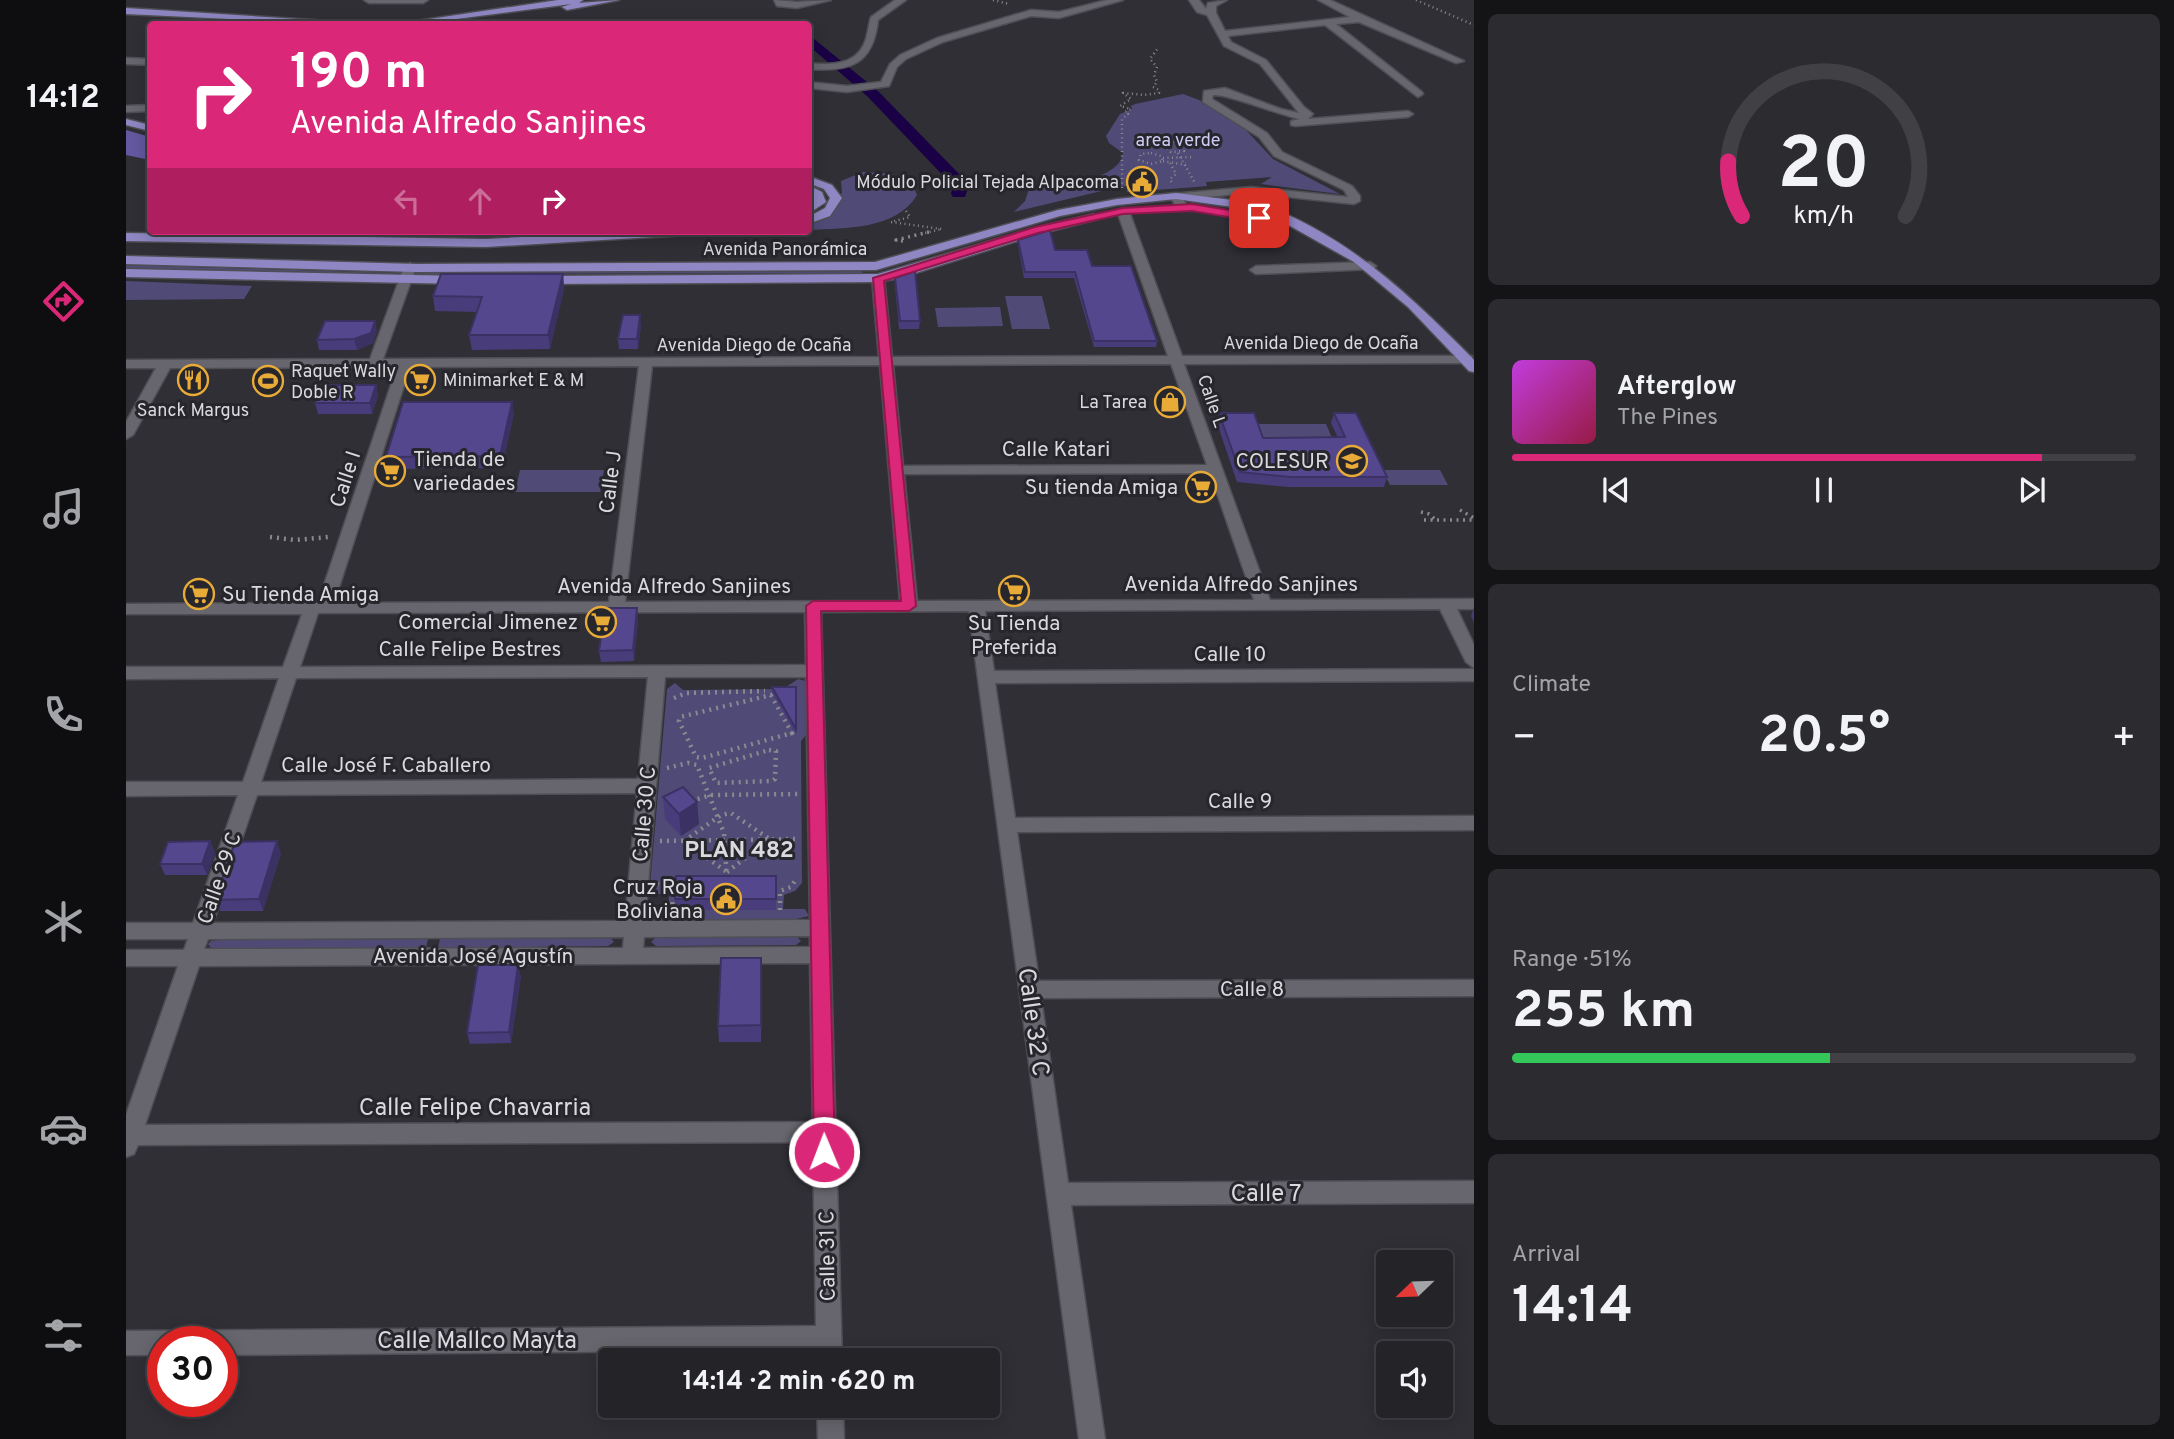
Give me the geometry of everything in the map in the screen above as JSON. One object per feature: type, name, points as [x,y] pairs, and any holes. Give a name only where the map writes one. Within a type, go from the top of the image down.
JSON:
[{"type":"main road","points":[[423,21],[578,0]]},
{"type":"main road","points":[[464,21],[614,0]]},
{"type":"main road","points":[[126,11],[274,21]]},
{"type":"main road","points":[[126,17],[220,18],[246,21]]},
{"type":"main road","points":[[126,111],[147,118]]},
{"type":"main road","points":[[126,121],[147,127]]},
{"type":"main road","points":[[812,181],[828,187],[836,198],[835,207],[830,212],[812,219]]},
{"type":"main road","points":[[812,190],[818,194],[820,202],[812,208]]},
{"type":"main road","name":"Avenida Panorámica","points":[[126,273],[877,272],[896,275],[1122,202],[1178,198],[1312,234],[1370,266]]},
{"type":"main road","points":[[126,229],[147,230]]},
{"type":"main road","points":[[356,235],[487,239],[524,235]]},
{"type":"main road","points":[[126,237],[487,239],[586,235]]},
{"type":"main road","name":"Avenida Panorámica","points":[[126,260],[408,274]]},
{"type":"main road","points":[[1370,266],[1470,364]]},
{"type":"street","points":[[369,0],[423,0]]},
{"type":"street","points":[[779,0],[780,4],[797,5],[826,0]]},
{"type":"street","points":[[812,66],[833,67],[856,61],[869,46],[877,15],[901,0]]},
{"type":"street","points":[[1031,13],[1053,16],[1118,0]]},
{"type":"street","points":[[1194,0],[1200,10],[1210,13]]},
{"type":"street","points":[[1222,0],[1211,5],[1210,13],[1227,44],[1263,62],[1300,109],[1308,114],[1283,124],[1408,114]]},
{"type":"street","points":[[1323,0],[1360,19],[1459,61]]},
{"type":"street","points":[[812,86],[862,89],[885,84],[893,66],[919,49],[1031,13],[1044,4]]},
{"type":"street","points":[[1220,34],[1360,19]]},
{"type":"street","points":[[1328,23],[1418,94]]},
{"type":"street","points":[[126,61],[147,62]]},
{"type":"street","points":[[1178,198],[1251,190],[1354,201],[1348,188],[1278,154],[1263,135],[1208,100],[1208,93],[1225,91],[1279,112],[1304,117]]},
{"type":"street","points":[[126,111],[147,108]]},
{"type":"street","name":"Calle L","points":[[1122,202],[1264,605]]},
{"type":"street","points":[[1256,270],[1370,266]]},
{"type":"street","points":[[877,272],[909,606]]},
{"type":"street","points":[[374,363],[408,274]]},
{"type":"street","name":"Avenida Diego de Ocaña","points":[[126,364],[1177,361],[1470,364]]},
{"type":"street","name":"Calle I","points":[[318,608],[405,363]]},
{"type":"street","name":"Calle J","points":[[616,607],[646,363]]},
{"type":"street","points":[[126,435],[165,364]]},
{"type":"street","name":"Calle Katari","points":[[896,470],[1215,469]]},
{"type":"street","points":[[1446,604],[1474,662]]},
{"type":"street","name":"Avenida Alfredo Sanjines","points":[[126,609],[1474,604]]},
{"type":"street","name":"Calle 31 C","points":[[813,606],[829,1348]]},
{"type":"street","name":"Calle 32 C","points":[[976,606],[1092,1439]]},
{"type":"street","name":"Calle 29 C","points":[[127,1139],[290,673],[318,608]]},
{"type":"street","name":"Calle Felipe Bestres","points":[[126,673],[814,671]]},
{"type":"street","name":"Calle 30 C","points":[[632,955],[657,672]]},
{"type":"street","name":"Calle 10","points":[[987,677],[1474,675]]},
{"type":"street","name":"Calle José F. Caballero","points":[[126,789],[646,786]]},
{"type":"street","name":"Calle 9","points":[[1007,825],[1474,823]]},
{"type":"street","name":"Avenida José Agustín","points":[[126,931],[820,928]]},
{"type":"street","name":"Avenida José Agustín","points":[[126,958],[820,955]]},
{"type":"street","name":"Calle 8","points":[[1030,990],[1474,988]]},
{"type":"street","name":"Calle Felipe Chavarria","points":[[127,1139],[824,1132]]},
{"type":"street","name":"Calle 7","points":[[1058,1194],[1474,1192]]},
{"type":"street","name":"Calle Mallco Mayta","points":[[126,1343],[712,1348]]},
{"type":"street","points":[[830,1418],[831,1439]]},
{"type":"path","points":[[1416,0],[1474,25]]},
{"type":"path","points":[[1122,202],[1119,172],[1124,134],[1122,119],[1131,109],[1120,106],[1132,99],[1123,93],[1129,91],[1150,97],[1159,93],[1159,90],[1153,87],[1157,82],[1154,75],[1157,67],[1150,59],[1158,48]]},
{"type":"path","points":[[1163,142],[1147,138],[1140,141],[1139,160],[1147,164],[1170,152],[1183,152],[1184,149],[1172,144]]},
{"type":"path","points":[[1139,147],[1158,146],[1169,139],[1175,141],[1167,148],[1170,152]]},
{"type":"path","points":[[1150,147],[1151,153]]},
{"type":"path","points":[[1140,155],[1151,153],[1170,163],[1186,165]]},
{"type":"path","points":[[1178,153],[1197,187]]},
{"type":"path","points":[[1162,158],[1194,158]]},
{"type":"path","points":[[1170,163],[1176,174],[1170,179],[1178,198]]},
{"type":"path","points":[[906,211],[910,217],[891,222],[942,229],[897,240],[906,242]]},
{"type":"path","points":[[1460,510],[1474,519]]},
{"type":"path","points":[[1421,512],[1430,514],[1437,522]]},
{"type":"path","points":[[1424,520],[1437,522],[1474,519]]},
{"type":"path","points":[[270,537],[295,540],[329,537]]},
{"type":"path","points":[[677,695],[780,691]]},
{"type":"path","points":[[771,695],[792,735],[702,758],[696,757],[679,721],[680,717],[771,695]]},
{"type":"path","points":[[776,751],[775,779],[760,782],[713,782],[709,768],[744,756],[776,751]]},
{"type":"path","points":[[671,767],[688,763],[697,765],[704,762],[702,758]]},
{"type":"path","points":[[697,765],[721,815],[727,841],[726,887]]},
{"type":"path","points":[[731,782],[731,791]]},
{"type":"path","points":[[745,782],[745,795]]},
{"type":"path","points":[[760,782],[760,790]]},
{"type":"path","points":[[679,805],[711,795],[796,794]]},
{"type":"path","points":[[684,842],[730,811],[768,838]]},
{"type":"path","points":[[727,872],[758,848],[773,831]]},
{"type":"path","points":[[666,841],[796,839]]},
{"type":"path","points":[[684,842],[706,860],[727,872]]},
{"type":"path","points":[[758,848],[767,854]]},
{"type":"path","points":[[740,862],[748,868]]},
{"type":"path","points":[[656,879],[661,888],[673,892],[672,914]]},
{"type":"path","points":[[780,914],[780,891],[792,887],[796,880]]},
{"type":"green space","name":"area verde","points":[[1183,94],[1199,100],[1245,129],[1273,159],[1340,194],[1261,184],[1272,177],[1206,182],[1207,186],[1127,192],[1127,186],[1118,187],[1014,212],[1025,201],[1029,189],[1084,180],[1110,171],[1119,163],[1123,153],[1109,143],[1106,136],[1120,114],[1132,109],[1131,106],[1135,104]]},
{"type":"green space","points":[[863,172],[887,173],[908,181],[917,195],[908,206],[883,221],[853,227],[812,230],[812,220],[842,193],[841,181]]},
{"type":"green space","points":[[126,265],[393,273],[395,274],[126,268]]},
{"type":"green space","points":[[423,273],[863,273],[421,274]]},
{"type":"green space","points":[[126,281],[252,286],[244,299],[126,300]]},
{"type":"green space","points":[[1005,296],[1042,296],[1050,329],[1012,329]]},
{"type":"green space","points":[[1000,307],[1003,326],[938,327],[935,308]]},
{"type":"green space","points":[[1256,424],[1326,424],[1335,445],[1265,445]]},
{"type":"green space","points":[[520,470],[604,470],[600,492],[515,492]]},
{"type":"green space","points":[[1382,470],[1440,470],[1448,485],[1390,485]]},
{"type":"green space","points":[[798,679],[805,681],[806,735],[801,741],[802,883],[795,891],[784,895],[783,909],[805,909],[809,916],[796,919],[653,921],[648,915],[651,911],[668,910],[669,895],[658,894],[650,885],[667,689],[675,683],[683,690],[783,689]]},
{"type":"green space","points":[[796,936],[801,941],[796,945],[656,946],[651,942],[656,937]]},
{"type":"green space","points":[[610,937],[614,942],[608,946],[438,948],[440,939]]},
{"type":"green space","points":[[428,939],[426,948],[212,949],[208,944],[220,940]]},
{"type":"shaded area","points":[[126,130],[147,136],[147,159],[126,155]]},
{"type":"building","points":[[1050,230],[1055,250],[1087,250],[1092,266],[1131,266],[1157,341],[1094,341],[1075,272],[1025,272],[1018,240]]},
{"type":"building","points":[[915,271],[920,321],[900,321],[895,278]]},
{"type":"building","points":[[441,274],[563,274],[548,335],[469,335],[482,297],[433,296]]},
{"type":"building","points":[[623,315],[640,315],[637,339],[618,339]]},
{"type":"building","points":[[325,321],[375,321],[371,333],[354,339],[317,340]]},
{"type":"building","points":[[323,385],[376,385],[370,403],[315,403]]},
{"type":"building","points":[[403,402],[512,402],[500,456],[386,457]]},
{"type":"building","points":[[1219,413],[1254,413],[1263,438],[1345,437],[1334,413],[1356,413],[1387,477],[1291,477],[1240,472]]},
{"type":"building","points":[[605,608],[637,608],[633,650],[599,651]]},
{"type":"building","points":[[772,687],[796,687],[796,729]]},
{"type":"building","points":[[683,787],[697,802],[679,814],[663,797]]},
{"type":"building","points":[[210,841],[202,864],[160,864],[168,842]]},
{"type":"building","points":[[277,841],[259,899],[215,900],[235,842]]},
{"type":"building","points":[[676,876],[776,876],[776,899],[675,899]]},
{"type":"building","points":[[721,958],[761,958],[761,1025],[718,1026]]},
{"type":"building","points":[[478,965],[518,965],[509,1032],[467,1033]]},
{"type":"waterway","points":[[812,41],[873,94],[961,185],[959,194]]},
{"type":"place","name":"Módulo Policial Tejada Alpacoma","points":[[1142,182]]},
{"type":"place","name":"Sanck Margus","points":[[193,380]]},
{"type":"place","name":"Minimarket E & M","points":[[420,380]]},
{"type":"place","name":"Raquet Wally Doble R","points":[[268,381]]},
{"type":"place","name":"La Tarea","points":[[1170,402]]},
{"type":"place","name":"COLESUR","points":[[1352,461]]},
{"type":"place","name":"Tienda de variedades","points":[[390,471]]},
{"type":"place","name":"Su tienda Amiga","points":[[1201,487]]},
{"type":"place","name":"Su Tienda Preferida","points":[[1014,591]]},
{"type":"place","name":"Su Tienda Amiga","points":[[199,594]]},
{"type":"place","name":"Comercial Jimenez","points":[[601,622]]},
{"type":"place","name":"Cruz Roja Boliviana","points":[[726,899]]},
{"type":"district","name":"PLAN 482","points":[[739,849]]},
{"type":"route","points":[[824,1152],[813,606],[909,606],[878,278],[896,275],[1035,231],[1123,211],[1192,208],[1259,218]]}]
